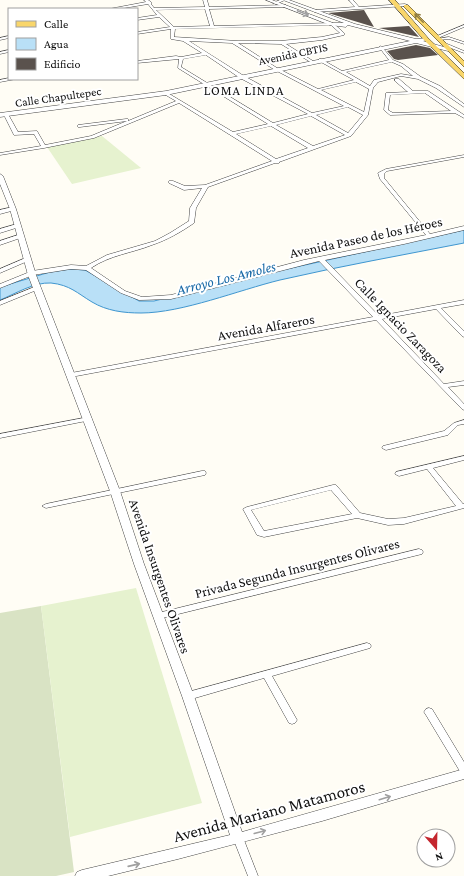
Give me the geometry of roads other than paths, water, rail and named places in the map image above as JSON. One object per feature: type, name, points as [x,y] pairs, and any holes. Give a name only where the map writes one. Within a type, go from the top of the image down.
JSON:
[{"type":"main road","points":[[392,0],[405,5],[464,65]]},
{"type":"main road","points":[[398,3],[426,39],[464,77]]},
{"type":"main road","points":[[426,39],[428,37],[442,42]]},
{"type":"main road","points":[[432,45],[442,42]]},
{"type":"street","points":[[146,0],[150,3],[153,9],[173,28]]},
{"type":"street","points":[[205,0],[212,27]]},
{"type":"street","points":[[173,28],[172,38],[282,43],[307,41],[343,34],[332,24],[268,0]]},
{"type":"street","points":[[275,2],[284,0],[316,11],[342,23],[432,45]]},
{"type":"street","points":[[351,0],[358,8]]},
{"type":"street","points":[[118,8],[150,3]]},
{"type":"street","points":[[316,11],[398,3]]},
{"type":"street","points":[[153,9],[285,6]]},
{"type":"street","points":[[138,19],[160,16]]},
{"type":"street","points":[[138,33],[173,28],[342,23]]},
{"type":"street","points":[[442,42],[464,26]]},
{"type":"street","points":[[442,42],[449,38],[464,43]]},
{"type":"street","points":[[182,39],[242,77],[349,135]]},
{"type":"street","name":"Avenida CBTIS","points":[[166,93],[426,39]]},
{"type":"street","points":[[231,41],[276,69],[366,115]]},
{"type":"street","points":[[442,42],[464,52]]},
{"type":"street","points":[[442,42],[464,52]]},
{"type":"street","points":[[282,43],[312,62]]},
{"type":"street","points":[[381,48],[392,61],[407,69],[419,78],[438,87],[464,106]]},
{"type":"street","points":[[138,62],[206,54]]},
{"type":"street","points":[[181,58],[179,67],[312,148]]},
{"type":"street","points":[[320,60],[371,88]]},
{"type":"street","points":[[342,72],[392,61]]},
{"type":"street","points":[[399,78],[407,69]]},
{"type":"street","points":[[399,78],[411,92]]},
{"type":"street","points":[[171,182],[184,188],[206,186],[349,135],[366,115],[371,88],[376,81],[399,78],[419,78]]},
{"type":"street","points":[[317,90],[356,81]]},
{"type":"street","points":[[455,112],[398,115],[386,110],[388,94],[426,92],[433,95],[464,117]]},
{"type":"street","points":[[166,93],[178,102],[276,162]]},
{"type":"street","name":"Calle Chapultepec","points":[[3,115],[166,93]]},
{"type":"street","points":[[0,154],[92,137],[178,102]]},
{"type":"street","points":[[232,134],[348,106]]},
{"type":"street","points":[[3,115],[17,134],[34,132],[44,147]]},
{"type":"street","points":[[80,126],[136,119]]},
{"type":"street","points":[[429,236],[382,178],[381,173],[386,170],[464,156]]},
{"type":"street","points":[[0,176],[13,209],[32,274]]},
{"type":"street","points":[[1,283],[32,274],[71,267],[87,268],[98,259],[150,244],[173,235],[192,222],[193,208],[206,186]]},
{"type":"street","points":[[0,212],[13,209]]},
{"type":"street","points":[[0,231],[17,226]]},
{"type":"street","name":"Avenida Paseo de los Héroes","points":[[87,268],[123,292],[141,299],[154,299],[464,228]]},
{"type":"street","points":[[0,243],[21,236]]},
{"type":"street","points":[[0,271],[28,259]]},
{"type":"street","name":"Calle Ignacio Zaragoza","points":[[322,260],[464,408]]},
{"type":"street","name":"Avenida Insurgentes Olivares","points":[[32,274],[116,491],[139,564],[253,876]]},
{"type":"street","points":[[0,303],[37,287]]},
{"type":"street","name":"Avenida Alfareros","points":[[72,375],[464,302]]},
{"type":"street","points":[[437,307],[464,335]]},
{"type":"street","points":[[443,386],[464,383]]},
{"type":"street","points":[[0,436],[89,419]]},
{"type":"street","points":[[386,448],[446,433],[456,424],[464,422]]},
{"type":"street","points":[[399,474],[464,458]]},
{"type":"street","points":[[357,514],[333,487],[246,509],[260,533],[264,534],[357,514],[388,522],[404,521],[462,506],[428,467]]},
{"type":"street","points":[[46,506],[202,473]]},
{"type":"street","name":"Privada Segunda Insurgentes Olivares","points":[[158,616],[419,552]]},
{"type":"street","points":[[188,696],[367,646]]},
{"type":"street","points":[[266,674],[292,720]]},
{"type":"street","points":[[429,712],[464,770]]},
{"type":"street","name":"Avenida Mariano Matamoros","points":[[82,876],[349,809],[464,774]]},
{"type":"water","name":"Arroyo Los Amoles","points":[[464,230],[464,243],[280,280],[192,305],[157,312],[135,313],[110,309],[92,302],[73,290],[51,283],[31,286],[0,300],[0,287],[50,272],[70,269],[85,270],[139,301],[154,301],[264,274]]},
{"type":"district","name":"LOMA LINDA","points":[[244,90]]}]
